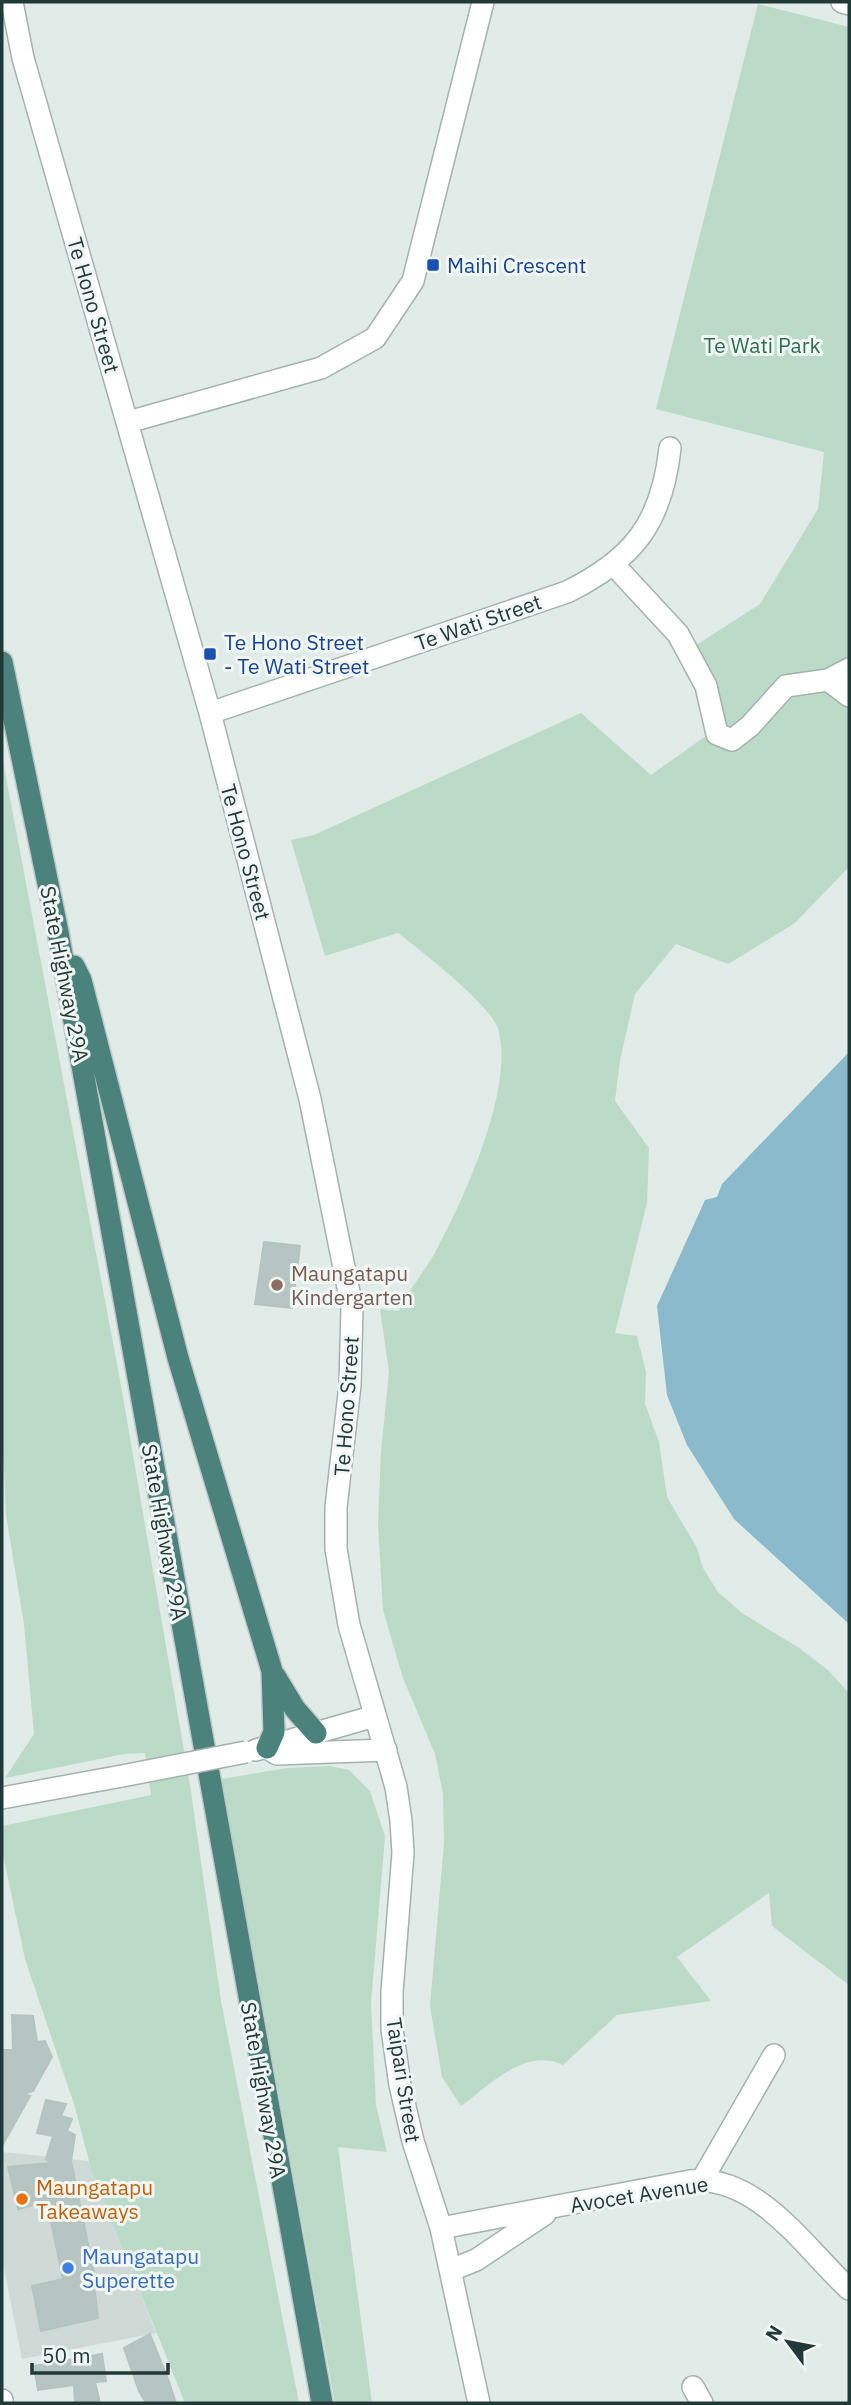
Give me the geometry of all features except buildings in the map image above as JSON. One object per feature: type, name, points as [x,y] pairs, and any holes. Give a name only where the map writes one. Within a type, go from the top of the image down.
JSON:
[{"type":"highway","name":"State Highway 29A","points":[[2,662],[58,932],[322,2403]]},
{"type":"highway","points":[[58,932],[81,980],[175,1345],[272,1671],[274,1732],[257,1750]]},
{"type":"highway","points":[[272,1671],[295,1709],[316,1733]]},
{"type":"street","name":"Te Hono Street","points":[[12,2],[23,58],[210,713],[310,1099],[352,1307],[350,1385],[336,1507],[336,1549],[349,1625],[375,1716]]},
{"type":"street","points":[[128,422],[321,368],[375,338],[413,281],[483,2]]},
{"type":"street","points":[[842,2],[849,4]]},
{"type":"street","name":"Te Wati Street","points":[[210,713],[567,592],[614,565],[632,547],[658,509],[666,483],[670,448]]},
{"type":"street","points":[[614,565],[678,634],[706,687],[717,734],[732,740],[750,726],[786,686],[828,680],[849,669]]},
{"type":"street","points":[[828,680],[849,696]]},
{"type":"street","points":[[2,1798],[257,1750],[375,1716]]},
{"type":"street","name":"Taipari Street","points":[[375,1716],[396,1787],[402,1853],[392,2029],[413,2141],[441,2228],[471,2377],[479,2403]]},
{"type":"street","points":[[257,1750],[277,1754],[386,1750]]},
{"type":"street","points":[[702,2180],[774,2054]]},
{"type":"street","name":"Avocet Avenue","points":[[441,2228],[702,2180],[720,2181],[734,2187],[766,2209],[849,2289]]},
{"type":"street","name":"Avocet Avenue","points":[[451,2270],[476,2260],[521,2228],[556,2208]]},
{"type":"shaded area","points":[[2,2152],[89,2161],[156,2333],[22,2359],[2,2259]]},
{"type":"green space","name":"Te Wati Park","points":[[758,4],[849,27],[849,867],[795,923],[728,964],[676,944],[635,994],[620,1060],[615,1101],[649,1148],[647,1203],[615,1333],[637,1336],[646,1372],[645,1404],[659,1442],[667,1497],[697,1548],[703,1568],[718,1592],[742,1613],[799,1648],[828,1670],[849,1693],[849,1985],[772,1926],[769,1893],[677,1957],[711,2001],[617,2015],[563,2065],[535,2061],[522,2065],[496,2079],[461,2106],[442,2077],[430,2006],[444,1843],[443,1794],[435,1754],[403,1678],[383,1610],[378,1523],[381,1452],[389,1372],[380,1309],[399,1311],[434,1255],[461,1200],[494,1110],[500,1080],[498,1029],[483,1006],[454,978],[398,933],[325,956],[291,840],[314,835],[581,713],[651,775],[717,728],[681,655],[760,604],[818,509],[824,452],[656,409]]},
{"type":"green space","points":[[2,756],[120,1380],[190,1785],[221,2001],[299,2403],[185,2403],[92,2172],[74,2104],[25,1959],[2,1850],[2,1826],[151,1795],[145,1753],[124,1754],[5,1778],[34,1734],[24,1624],[6,1515],[2,1428]]},
{"type":"green space","points":[[330,1766],[349,1770],[370,1791],[385,1836],[371,2003],[376,2105],[387,2152],[338,2147],[372,2403],[335,2403],[221,1779],[287,1768]]},
{"type":"water","points":[[849,1052],[849,1624],[734,1519],[687,1445],[667,1395],[657,1306],[705,1200],[717,1197],[722,1184]]},
{"type":"place","name":"Maihi Crescent","points":[[433,265]]},
{"type":"place","name":"Te Hono Street - Te Wati Street","points":[[210,654]]},
{"type":"place","name":"Maungatapu Kindergarten","points":[[277,1285]]},
{"type":"place","name":"Maungatapu Takeaways","points":[[22,2199]]},
{"type":"place","name":"Maungatapu Superette","points":[[68,2268]]}]
